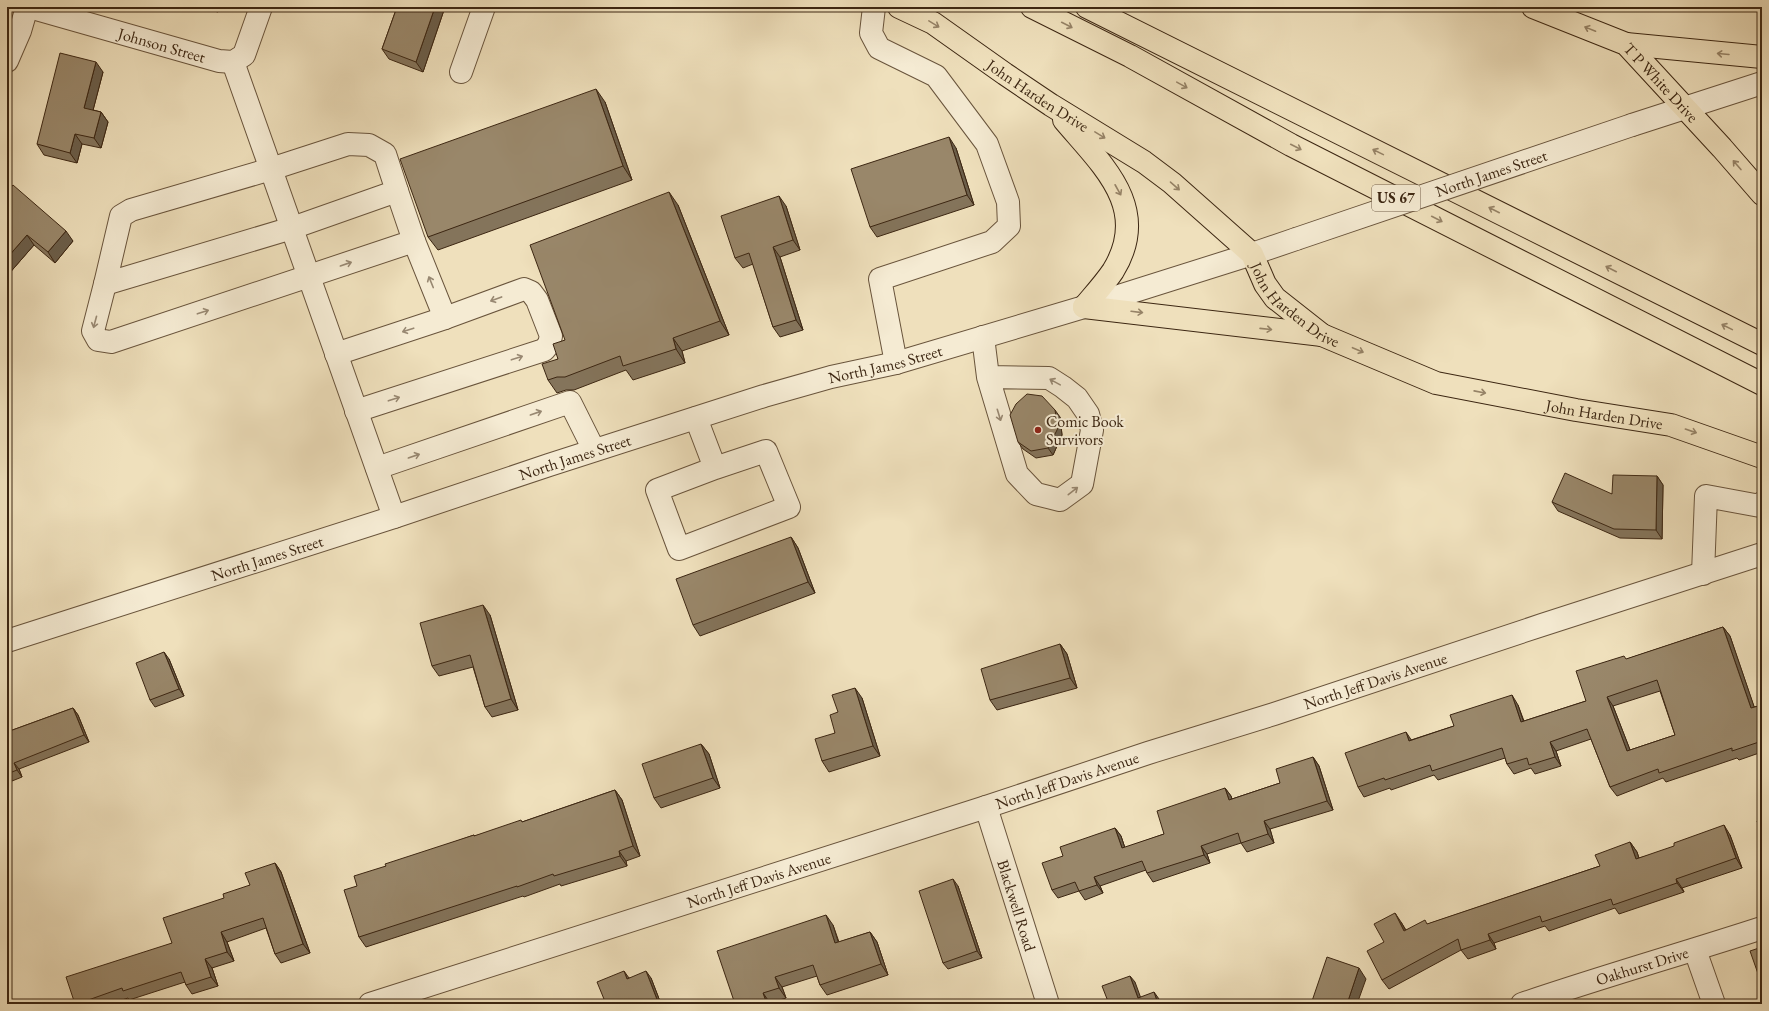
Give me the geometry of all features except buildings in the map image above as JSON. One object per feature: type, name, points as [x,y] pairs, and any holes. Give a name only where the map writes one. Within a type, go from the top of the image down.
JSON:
[{"type":"main road","name":"John Harden Drive","points":[[899,7],[933,23],[1051,105],[1150,166],[1172,183],[1252,254],[1265,284],[1275,298],[1322,335],[1436,383],[1576,410],[1671,425],[1762,457]]},
{"type":"main road","name":"US 67","points":[[1032,7],[1130,56],[1292,145],[1762,384]]},
{"type":"main road","name":"US 67","points":[[1087,7],[1762,344]]},
{"type":"main road","name":"T P White Drive","points":[[1533,7],[1626,44],[1722,148],[1762,194]]},
{"type":"main road","points":[[1626,44],[1762,57]]},
{"type":"main road","points":[[1051,105],[1107,170],[1124,200],[1128,218],[1126,243],[1113,271],[1084,307]]},
{"type":"main road","points":[[1084,307],[1322,335]]},
{"type":"street","points":[[7,61],[20,31],[28,7]]},
{"type":"street","name":"Johnson Street","points":[[28,7],[219,61],[233,62]]},
{"type":"street","points":[[261,7],[244,55],[233,62],[394,518]]},
{"type":"street","points":[[461,72],[484,7]]},
{"type":"street","points":[[874,7],[871,33],[879,48],[936,76],[987,144],[1008,202],[1008,226],[992,242],[880,279],[896,363]]},
{"type":"street","name":"North James Street","points":[[7,641],[394,518],[594,450],[764,396],[831,377],[896,363],[1084,307],[1252,254],[1632,125],[1762,83]]},
{"type":"street","points":[[414,241],[111,342],[98,340],[93,331],[121,216],[131,210],[271,169],[348,144],[369,145],[385,154],[414,241],[445,318]]},
{"type":"street","points":[[105,284],[292,228],[397,191]]},
{"type":"street","points":[[336,354],[445,318],[524,289],[531,292],[537,300],[550,336],[549,344],[544,350],[356,411]]},
{"type":"street","points":[[983,337],[988,377],[1017,474],[1036,494],[1060,500],[1071,493],[1082,484],[1092,430],[1088,414],[1077,398],[1064,387],[1049,378],[988,377]]},
{"type":"street","points":[[377,468],[570,402],[594,450]]},
{"type":"street","points":[[696,418],[715,468]]},
{"type":"street","points":[[766,450],[789,507],[679,549],[657,490],[715,468],[766,450]]},
{"type":"street","points":[[1703,574],[1706,496],[1760,506],[1762,503]]},
{"type":"street","name":"North Jeff Davis Avenue","points":[[370,1004],[986,807],[1762,554]]},
{"type":"street","name":"Blackwell Road","points":[[986,807],[1048,1004]]},
{"type":"street","name":"Oakhurst Drive","points":[[1522,1004],[1583,983],[1696,950],[1762,928]]},
{"type":"street","points":[[1696,950],[1714,1004]]},
{"type":"place","name":"Comic Book Survivors","points":[[1038,430]]}]
